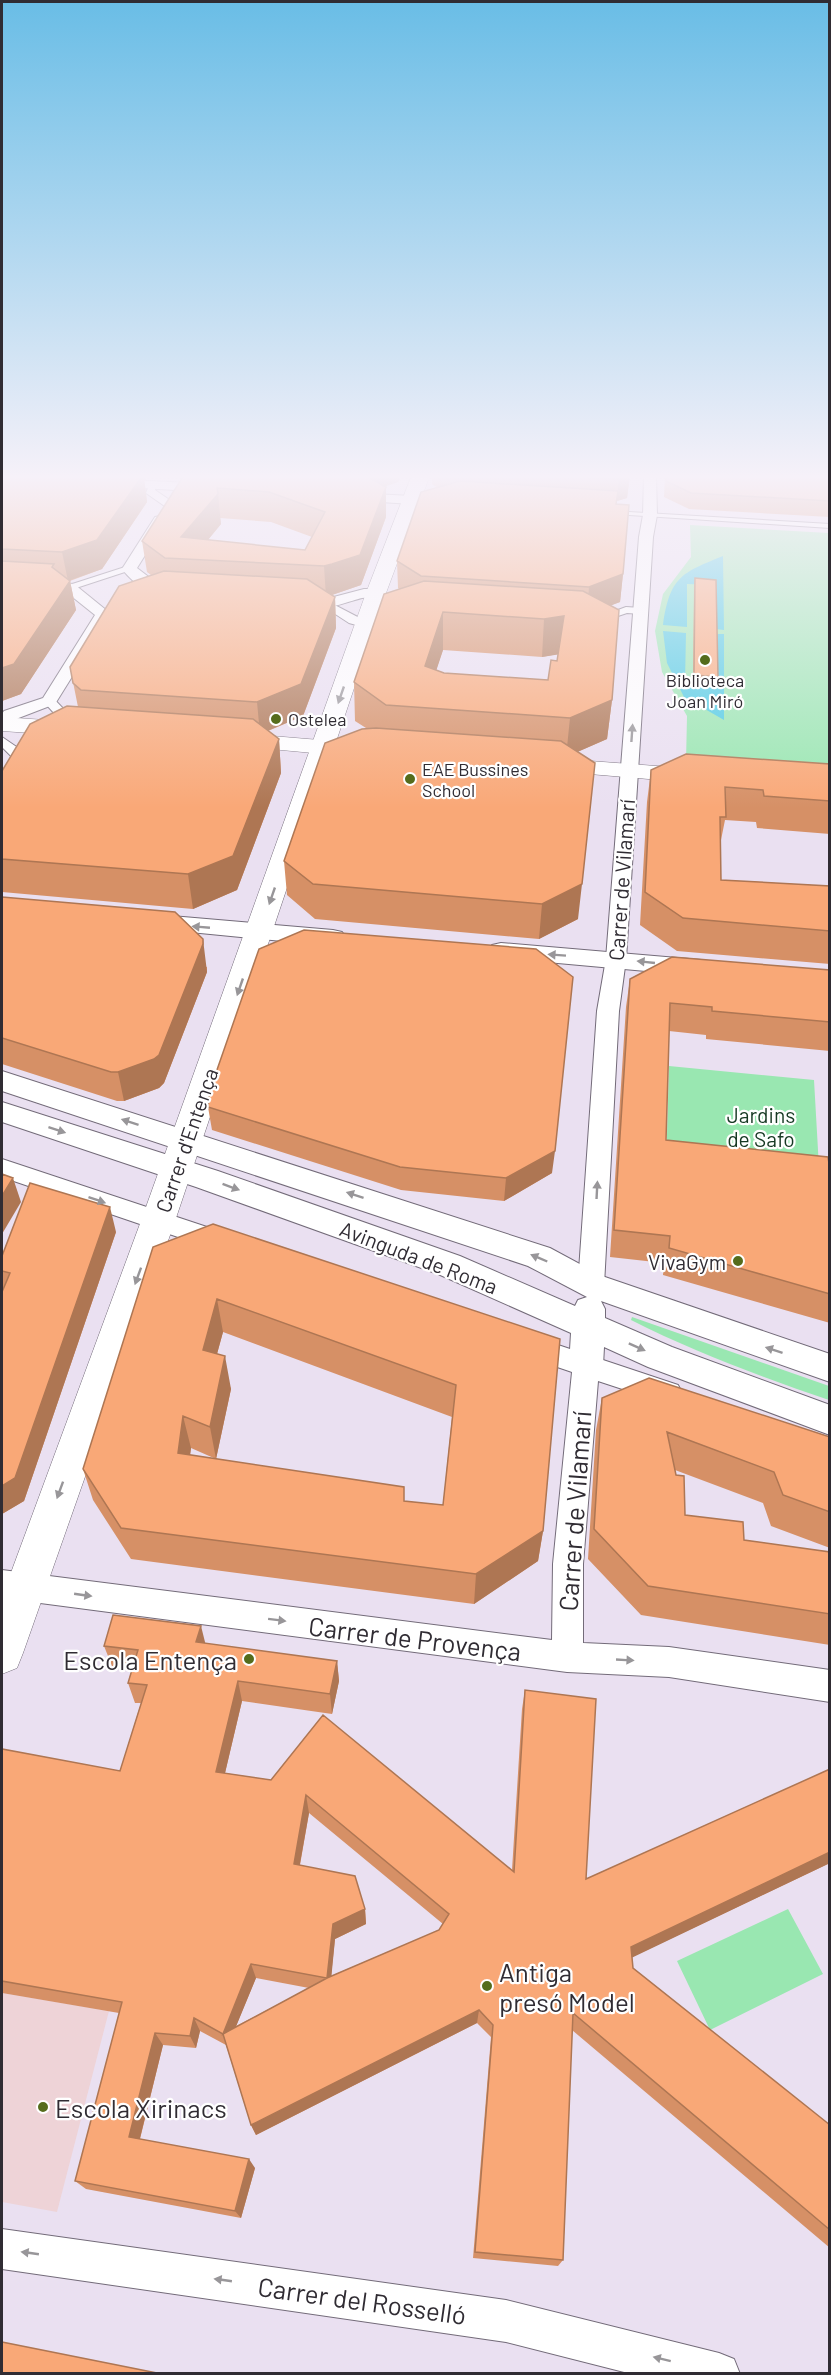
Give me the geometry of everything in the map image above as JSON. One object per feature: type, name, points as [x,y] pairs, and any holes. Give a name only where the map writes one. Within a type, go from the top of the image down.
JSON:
[{"type":"main road","name":"Carrer d'Entença","points":[[2,1653],[14,1585],[158,1221],[325,748],[374,624],[377,594],[381,586]]},
{"type":"main road","points":[[8,719],[61,734],[97,731]]},
{"type":"main road","points":[[214,739],[392,753]]},
{"type":"main road","points":[[532,764],[714,777]]},
{"type":"street","points":[[49,586],[73,586]]},
{"type":"street","points":[[152,586],[164,595]]},
{"type":"street","name":"Carrer de Vilamarí","points":[[591,1285],[608,1011],[616,959],[629,771],[631,641],[641,611],[643,586]]},
{"type":"street","points":[[8,719],[49,700],[107,613],[69,587]]},
{"type":"street","points":[[292,602],[327,604],[377,594]]},
{"type":"street","points":[[146,600],[164,595],[187,596]]},
{"type":"street","points":[[327,604],[353,621],[374,624]]},
{"type":"street","points":[[584,622],[626,610],[641,611]]},
{"type":"street","points":[[584,622],[606,631]]},
{"type":"street","points":[[5,770],[16,753],[61,734],[70,723],[49,700]]},
{"type":"street","points":[[2,741],[16,753]]},
{"type":"street","points":[[119,920],[353,940]]},
{"type":"street","points":[[478,949],[726,970]]},
{"type":"street","name":"Avinguda de Roma","points":[[2,1081],[449,1265],[660,1357],[830,1420]]},
{"type":"street","name":"Avinguda de Roma","points":[[2,1112],[181,1154],[539,1257],[591,1285],[830,1368]]},
{"type":"street","points":[[2,1168],[243,1249]]},
{"type":"street","points":[[586,1366],[591,1285]]},
{"type":"street","points":[[501,1337],[691,1401]]},
{"type":"street","name":"Carrer de Vilamarí","points":[[567,1657],[568,1564],[586,1366]]},
{"type":"street","points":[[768,1423],[830,1439]]},
{"type":"street","name":"Carrer de Provença","points":[[14,1585],[567,1657],[669,1662],[830,1686]]},
{"type":"street","name":"Carrer del Rosselló","points":[[2,2249],[506,2321],[719,2373]]},
{"type":"shaded area","name":"Escola Xirinacs","points":[[2,1993],[109,2011],[57,2212],[2,2202]]},
{"type":"green space","points":[[669,586],[829,586],[829,772],[686,762],[687,716],[662,672],[655,631],[663,594]]},
{"type":"green space","name":"Jardins de Safo","points":[[669,1066],[814,1080],[820,1185],[666,1168]]},
{"type":"green space","points":[[632,1317],[829,1386],[829,1400],[704,1353],[631,1320]]},
{"type":"green space","points":[[788,1909],[823,1974],[710,2030],[677,1961]]},
{"type":"water","points":[[687,586],[687,627],[663,625],[669,596],[674,587]]},
{"type":"water","points":[[715,586],[723,586],[724,630],[716,629]]},
{"type":"water","points":[[663,631],[686,633],[685,682],[717,685],[716,634],[724,634],[724,720],[684,697],[667,663]]},
{"type":"building","points":[[2,586],[67,586],[14,664],[2,668]]},
{"type":"building","points":[[119,586],[318,586],[335,597],[301,684],[257,702],[81,690],[73,683],[70,667]]},
{"type":"building","points":[[409,586],[501,586],[583,591],[619,610],[612,700],[570,718],[386,705],[354,682],[384,594]],"holes":[[[443,612],[544,619],[564,616],[557,661],[551,660],[548,680],[444,673],[425,666]]]},
{"type":"building","points":[[695,586],[716,586],[718,677],[694,675]]},
{"type":"building","points":[[67,706],[253,719],[279,739],[233,856],[188,874],[2,859],[2,771],[30,724]]},
{"type":"building","points":[[376,728],[561,741],[595,763],[582,884],[542,904],[313,884],[284,861],[325,743],[362,729]]},
{"type":"building","points":[[686,754],[830,764],[830,801],[764,796],[763,790],[725,787],[726,817],[720,817],[721,880],[830,886],[830,931],[683,918],[645,892],[651,770]]},
{"type":"building","points":[[2,897],[175,912],[203,939],[159,1055],[118,1072],[111,1072],[2,1038]]},
{"type":"building","points":[[304,930],[536,949],[573,977],[555,1151],[506,1178],[400,1167],[208,1107],[210,1090],[259,949]]},
{"type":"building","points":[[672,957],[830,970],[830,1022],[712,1011],[712,1007],[670,1003],[666,1140],[828,1157],[830,1170],[830,1294],[669,1248],[670,1236],[614,1230],[630,979]]},
{"type":"building","points":[[2,1174],[13,1178],[2,1196]]},
{"type":"building","points":[[30,1183],[110,1207],[15,1478],[2,1486],[2,1292],[10,1273],[2,1271],[2,1256]]},
{"type":"building","points":[[213,1224],[560,1339],[543,1531],[476,1574],[121,1528],[83,1469],[153,1247]],"holes":[[[217,1299],[456,1385],[443,1505],[404,1501],[404,1487],[178,1453],[183,1416],[210,1427],[225,1356],[203,1350]]]},
{"type":"building","points":[[649,1378],[830,1437],[830,1512],[783,1495],[774,1472],[667,1432],[676,1475],[684,1476],[685,1515],[743,1522],[744,1540],[830,1552],[830,1614],[648,1586],[594,1529],[602,1398]]},
{"type":"building","points":[[113,1615],[201,1626],[196,1642],[337,1661],[330,1694],[238,1681],[216,1772],[271,1780],[323,1715],[514,1872],[525,1690],[596,1699],[586,1879],[830,1769],[830,1852],[631,1947],[633,1968],[830,2125],[830,2230],[573,2013],[563,2260],[475,2252],[493,2025],[479,2010],[251,2125],[223,2034],[194,2018],[190,2036],[155,2033],[129,2137],[249,2159],[235,2211],[75,2181],[122,2002],[2,1981],[2,1749],[120,1771],[147,1685],[128,1683],[138,1650],[104,1646]],"holes":[[[306,1795],[449,1914],[439,1930],[327,1978],[333,1924],[365,1909],[355,1876],[294,1864]],[[251,1964],[327,1978],[223,2034]]]},
{"type":"building","points":[[2,2342],[157,2373],[2,2373]]},
{"type":"place","name":"Biblioteca Joan Miró","points":[[705,660]]},
{"type":"place","name":"Ostelea","points":[[276,719]]},
{"type":"place","name":"EAE Bussines School","points":[[410,779]]},
{"type":"place","name":"VivaGym","points":[[738,1261]]},
{"type":"place","name":"Escola Entença","points":[[249,1659]]},
{"type":"place","name":"Antiga presó Model","points":[[487,1986]]},
{"type":"place","name":"Escola Xirinacs","points":[[43,2107]]}]
